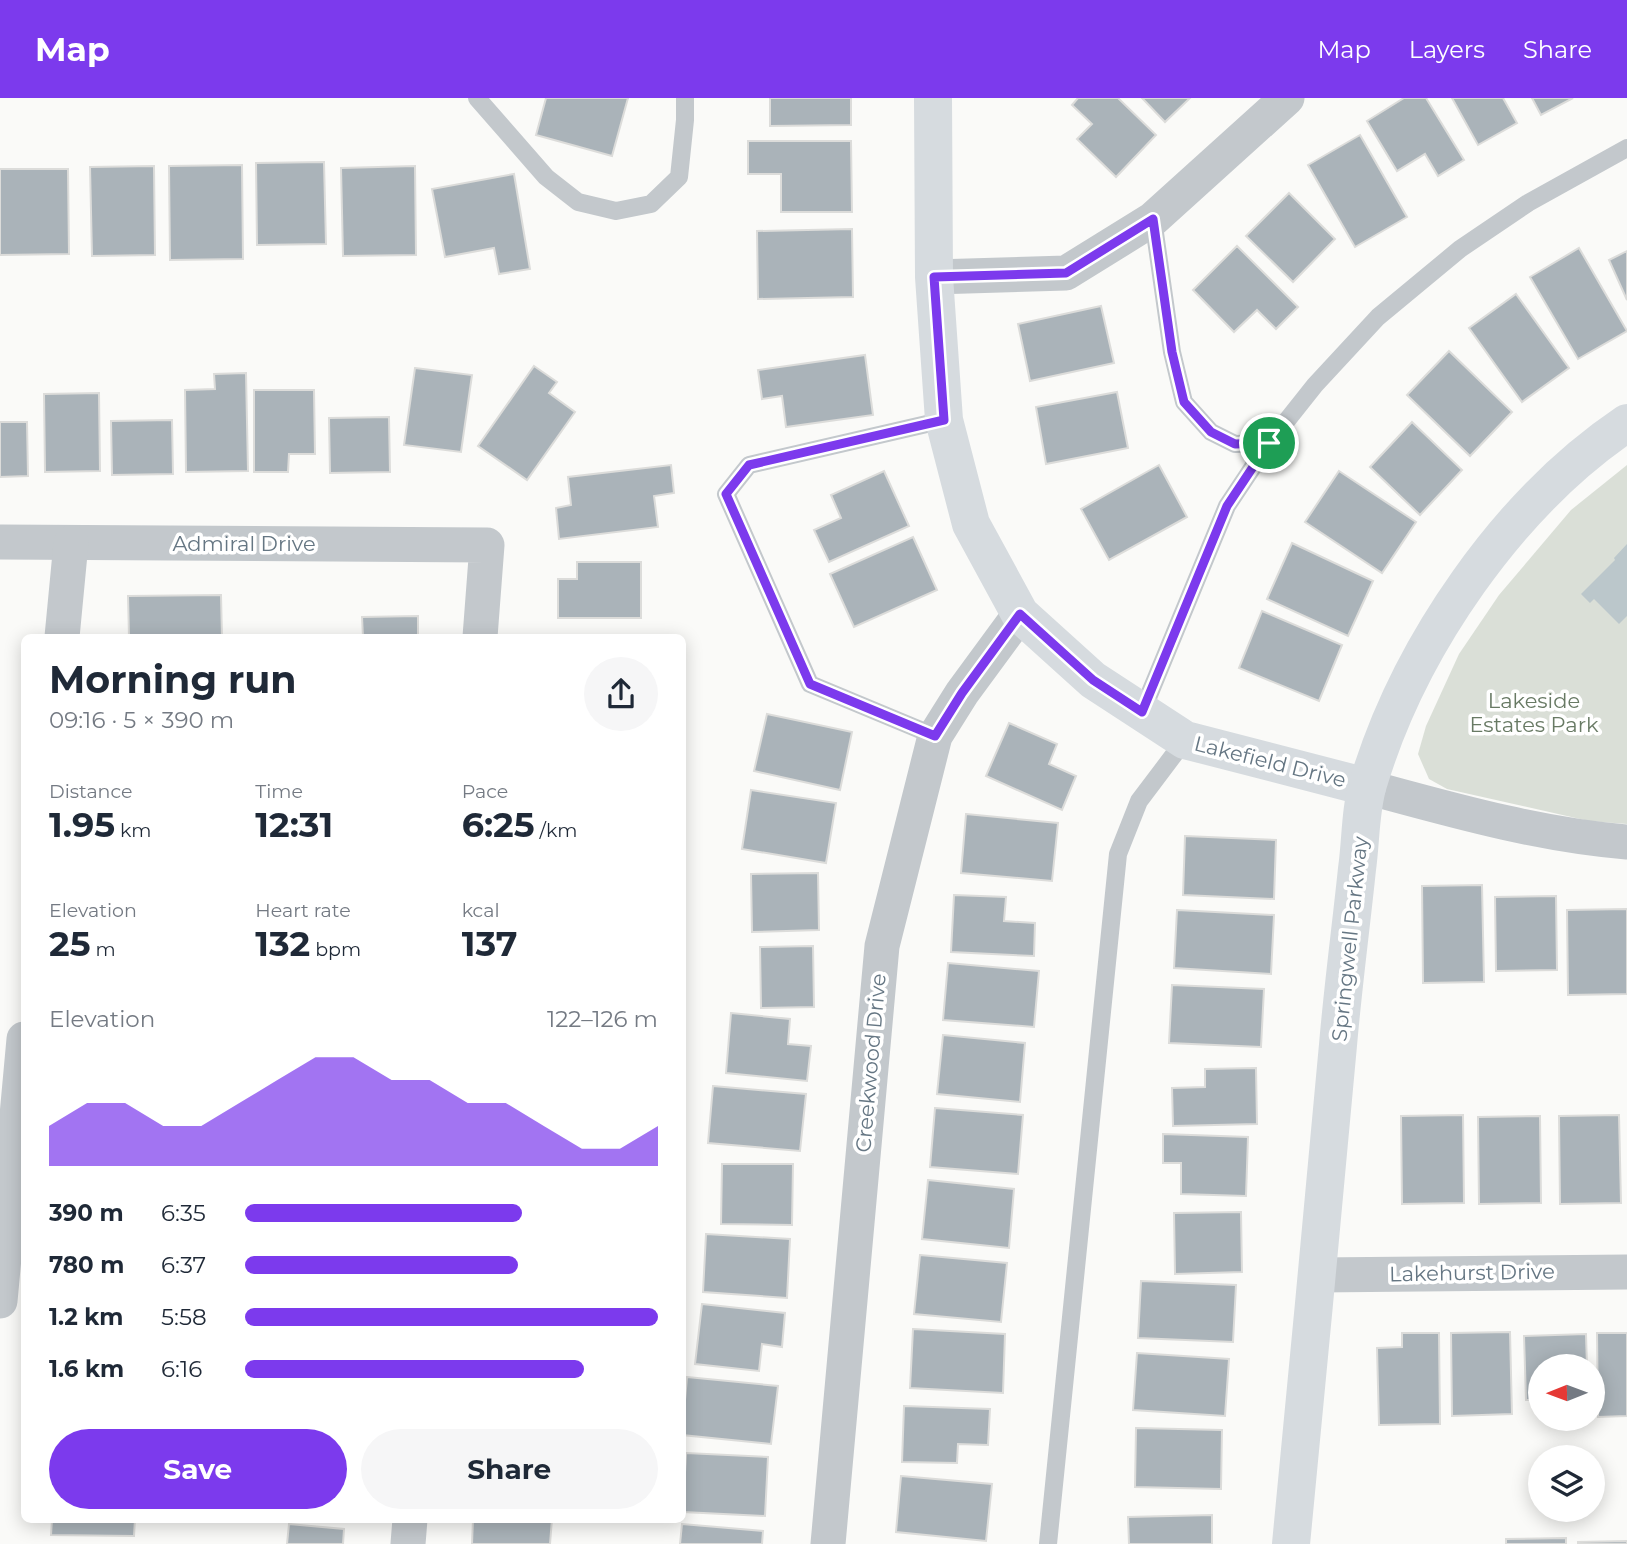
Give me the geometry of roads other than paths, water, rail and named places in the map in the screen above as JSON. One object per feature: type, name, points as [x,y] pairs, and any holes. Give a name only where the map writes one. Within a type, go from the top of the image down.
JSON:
[{"type":"street","name":"Lakefield Drive","points":[[933,98],[934,277],[944,420],[971,524],[1020,614],[1093,680],[1185,740],[1479,817],[1596,840],[1627,842]]},
{"type":"street","points":[[934,277],[1066,273],[1153,219],[1287,98]]},
{"type":"street","name":"Springwell Parkway","points":[[1291,1544],[1341,1007],[1367,787],[1413,671],[1447,612],[1505,534],[1567,471],[1627,423]]},
{"type":"street","name":"Admiral Drive","points":[[0,542],[487,545],[480,634]]},
{"type":"street","points":[[62,634],[71,543]]},
{"type":"street","name":"Creekwood Drive","points":[[828,1544],[882,946],[935,736],[962,693],[1020,614]]},
{"type":"street","points":[[0,1301],[21,1072]]},
{"type":"street","name":"Lakehurst Drive","points":[[1317,1275],[1627,1272]]},
{"type":"street","points":[[408,1544],[410,1523]]},
{"type":"lane","points":[[477,98],[546,177],[578,202],[616,211],[651,204],[679,177],[685,98]]},
{"type":"lane","points":[[1142,712],[1227,506],[1269,443],[1315,385],[1378,317],[1460,249],[1528,203],[1627,148]]},
{"type":"lane","points":[[1153,219],[1172,352],[1184,402],[1211,432],[1235,444],[1269,443]]},
{"type":"lane","points":[[935,736],[810,684],[726,494],[749,465],[944,420]]},
{"type":"lane","points":[[1048,1544],[1118,854],[1139,801],[1185,740]]},
{"type":"park label","name":"Lakeside Estates Park","points":[[1534,713]]}]
